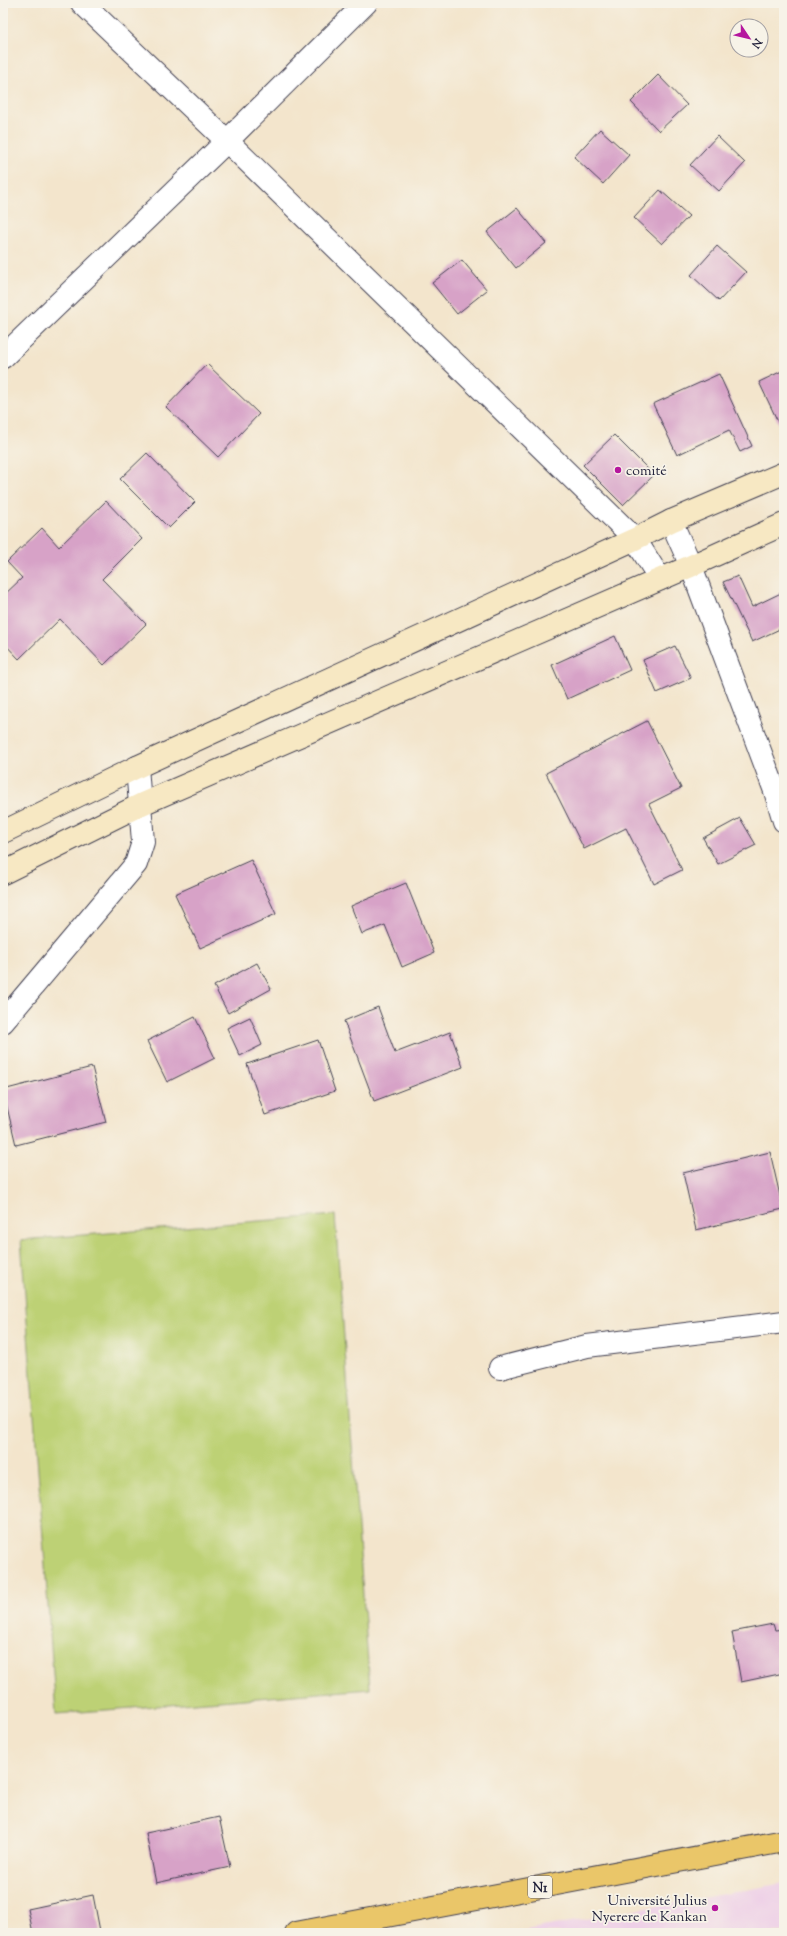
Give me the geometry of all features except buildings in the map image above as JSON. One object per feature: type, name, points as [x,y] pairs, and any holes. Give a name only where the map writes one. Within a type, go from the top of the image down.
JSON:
[{"type":"highway","name":"N1","points":[[296,1933],[784,1842]]},
{"type":"main road","points":[[3,832],[137,767],[635,539],[671,520],[784,473]]},
{"type":"main road","points":[[3,873],[142,804],[691,566],[784,524]]},
{"type":"street","points":[[82,3],[227,141],[635,539],[660,579]]},
{"type":"street","points":[[3,357],[227,141],[366,3]]},
{"type":"street","points":[[671,520],[691,566],[775,791],[784,821]]},
{"type":"street","points":[[3,1022],[136,864],[143,842],[142,804],[137,767]]},
{"type":"street","points":[[500,1368],[587,1346],[784,1322]]},
{"type":"shaded area","name":"Université Julius Nyerere de Kankan","points":[[784,1883],[784,1933],[509,1933]]},
{"type":"green space","points":[[335,1215],[370,1689],[56,1714],[21,1240]]},
{"type":"place","name":"comité","points":[[618,470]]},
{"type":"place","name":"Université Julius Nyerere de Kankan","points":[[715,1908]]}]
